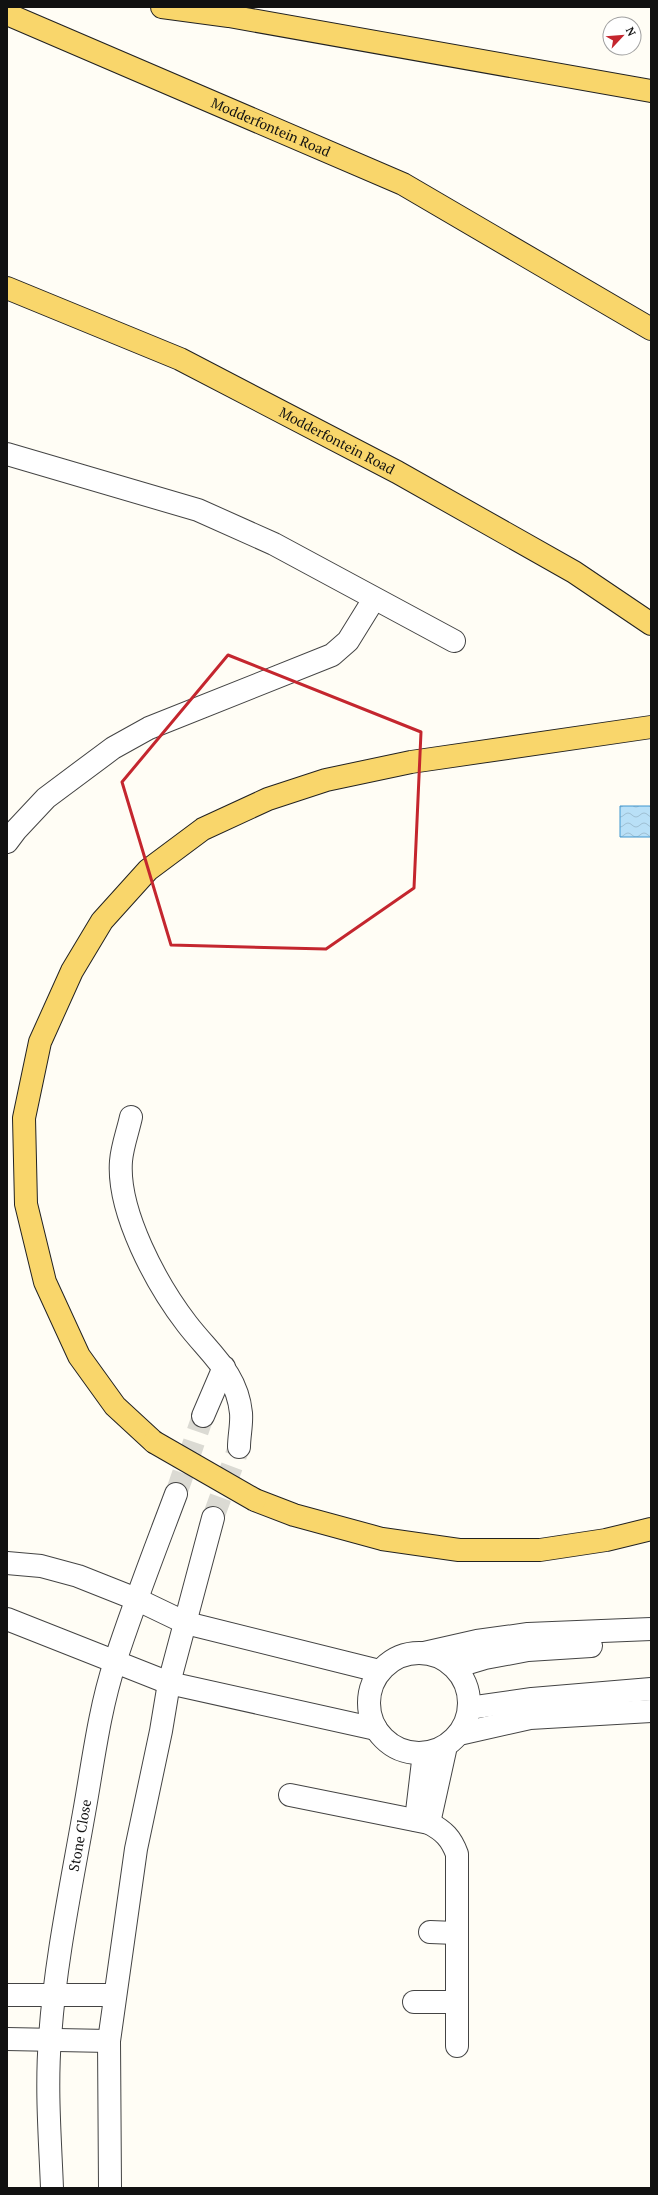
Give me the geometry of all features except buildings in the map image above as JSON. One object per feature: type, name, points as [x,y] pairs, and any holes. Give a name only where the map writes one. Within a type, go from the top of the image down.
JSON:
[{"type":"main road","points":[[162,7],[236,18],[651,91]]},
{"type":"main road","name":"Modderfontein Road","points":[[7,14],[403,184],[651,329]]},
{"type":"main road","name":"Modderfontein Road","points":[[7,288],[180,359],[397,472],[574,572],[651,624]]},
{"type":"main road","points":[[574,572],[651,641]]},
{"type":"main road","points":[[651,727],[411,762],[326,780],[260,802],[203,829],[148,870],[102,921],[72,971],[40,1042],[24,1118],[26,1204],[45,1282],[80,1356],[116,1406],[154,1442],[255,1500],[294,1515],[382,1539],[459,1550],[540,1550],[606,1540],[651,1528]]},
{"type":"street","points":[[7,454],[198,510],[274,544],[454,641]]},
{"type":"street","points":[[7,842],[16,830],[46,798],[113,748],[149,728],[332,655],[348,641],[374,599]]},
{"type":"street","points":[[131,1117],[121,1161],[124,1192],[134,1227],[148,1263],[165,1294],[188,1325],[224,1367],[235,1390],[241,1414],[239,1447]]},
{"type":"street","points":[[203,1416],[224,1367]]},
{"type":"street","name":"Stone Close","points":[[52,2188],[48,2078],[54,1995],[100,1724],[115,1663],[136,1599],[176,1494]]},
{"type":"street","points":[[110,2188],[109,2041],[136,1849],[161,1732],[169,1683],[186,1624],[213,1518]]},
{"type":"street","points":[[7,1563],[41,1566],[78,1576],[136,1599],[186,1624],[379,1671]]},
{"type":"street","points":[[7,1619],[115,1663],[169,1683],[376,1730]]},
{"type":"street","points":[[651,1629],[528,1634],[477,1641],[424,1653],[408,1654],[392,1660],[379,1671],[372,1685],[368,1700],[370,1715],[376,1730],[385,1740],[396,1748],[410,1753],[435,1751],[452,1740],[530,1718],[651,1711]]},
{"type":"street","points":[[455,1667],[486,1658],[528,1650],[651,1642]]},
{"type":"street","points":[[422,1822],[452,1740],[466,1722],[469,1708],[468,1693],[463,1679],[455,1667],[441,1658],[424,1653]]},
{"type":"street","points":[[469,1708],[532,1699],[651,1689]]},
{"type":"street","points":[[422,1822],[424,1753]]},
{"type":"street","points":[[290,1795],[422,1822],[443,1830],[452,1841],[457,1854],[457,2046]]},
{"type":"street","points":[[430,1932],[456,1933]]},
{"type":"street","points":[[7,1995],[115,1995]]},
{"type":"street","points":[[414,2002],[456,2002]]},
{"type":"street","points":[[7,2039],[50,2038],[109,2041]]},
{"type":"highlighted area","points":[[228,655],[421,732],[414,888],[326,949],[171,945],[122,782]]},
{"type":"water","points":[[620,806],[651,806],[651,837],[620,837]]},
{"type":"tunnel","points":[[176,1494],[203,1416]]},
{"type":"tunnel","points":[[213,1518],[239,1447]]}]
